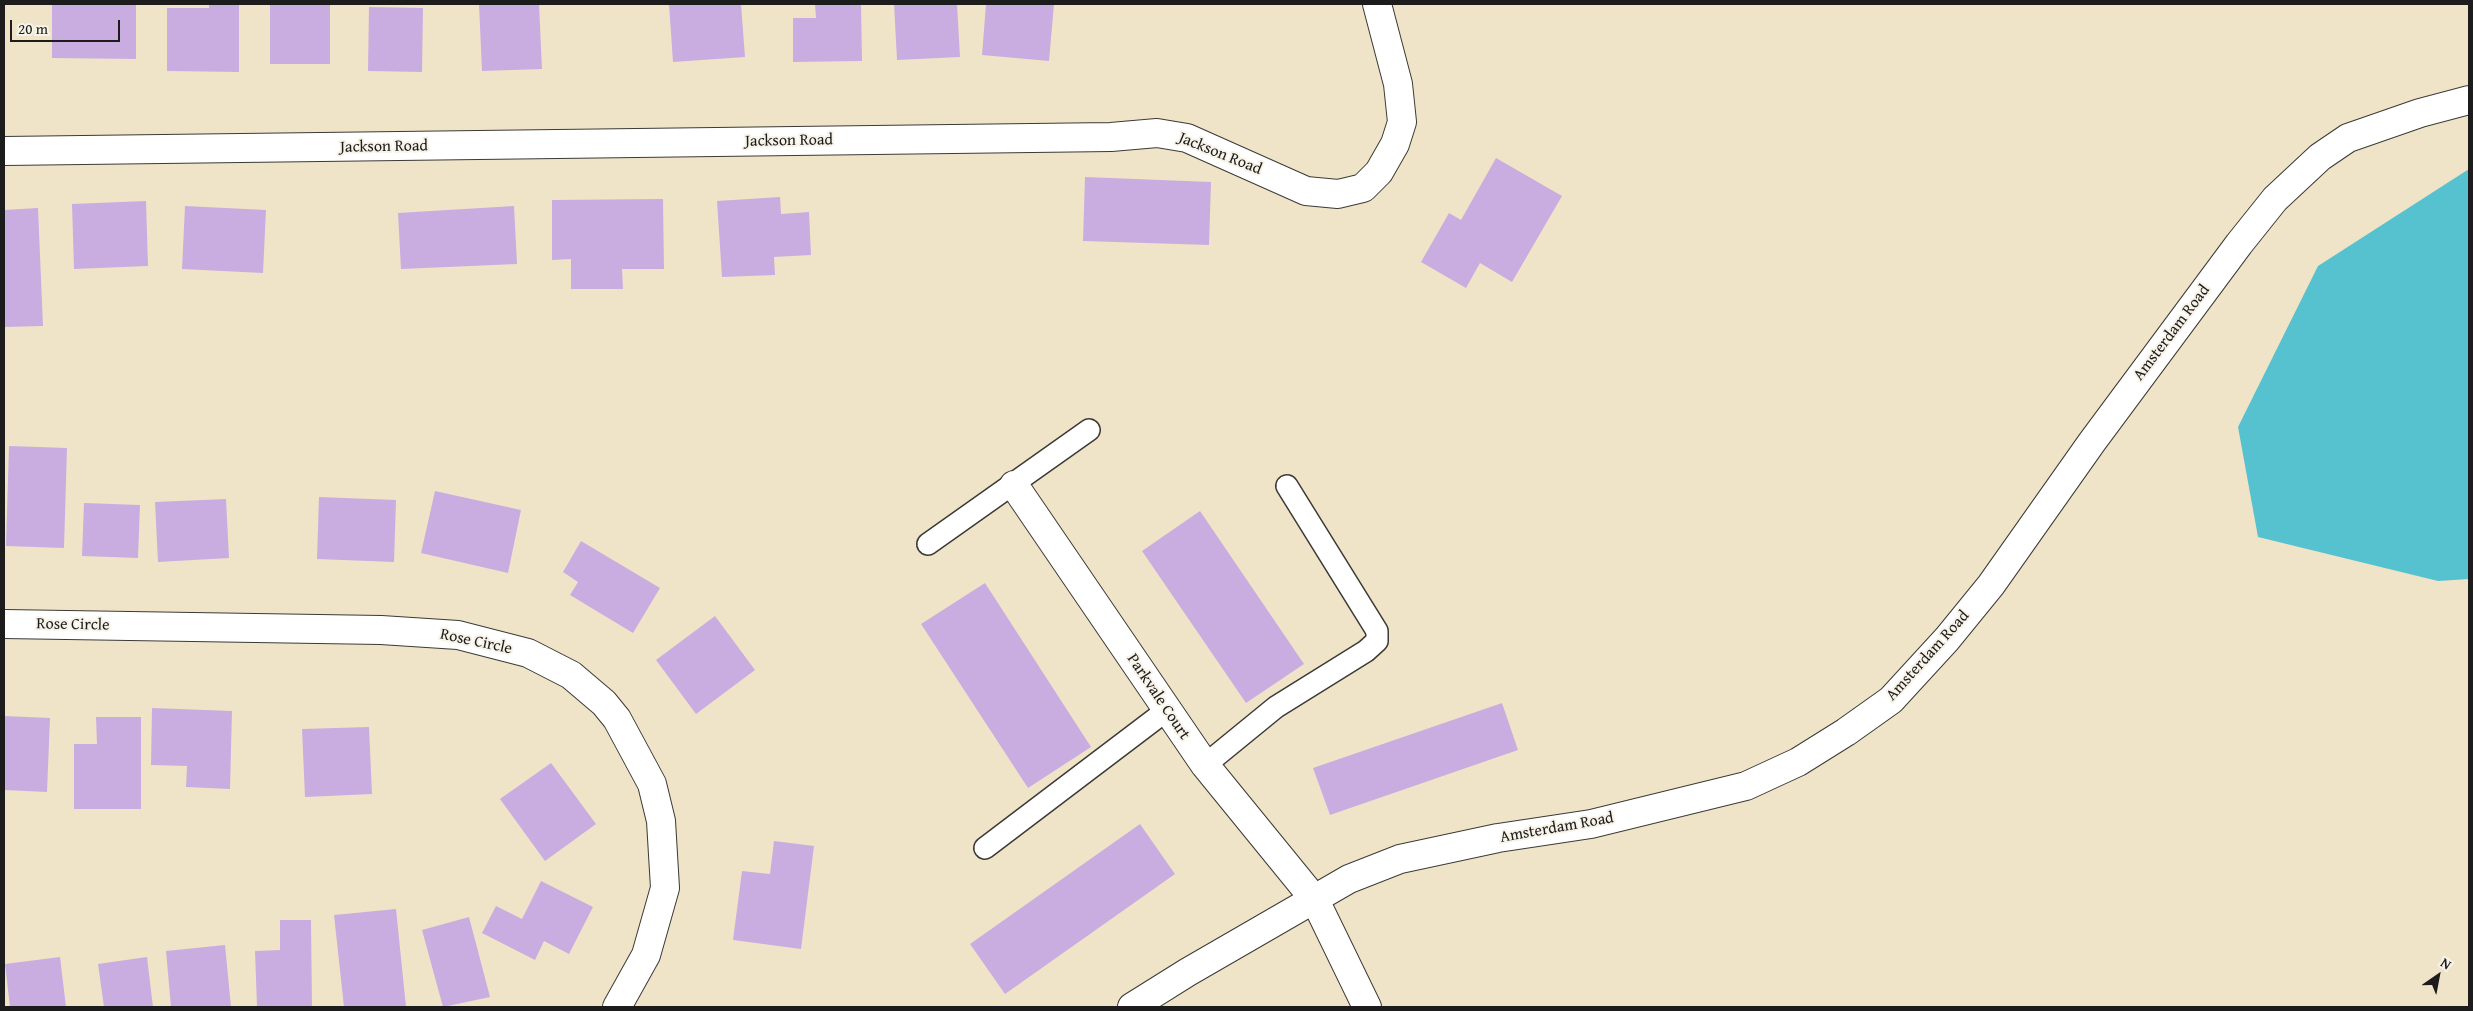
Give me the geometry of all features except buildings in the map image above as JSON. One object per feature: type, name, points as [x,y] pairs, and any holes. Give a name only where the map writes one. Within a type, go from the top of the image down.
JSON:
[{"type":"street","name":"Jackson Road","points":[[4,152],[1111,137],[1158,133],[1187,138],[1306,191],[1338,194],[1363,188],[1380,172],[1395,144],[1402,122],[1398,84],[1377,4]]},
{"type":"street","name":"Amsterdam Road","points":[[1132,1007],[1188,972],[1349,879],[1400,859],[1498,838],[1591,824],[1746,786],[1798,762],[1846,732],[1891,700],[1947,639],[1991,585],[2098,434],[2238,244],[2275,199],[2320,157],[2348,138],[2420,113],[2469,100]]},
{"type":"street","name":"Parkvale Court","points":[[1014,485],[1204,765],[1315,900],[1367,1007]]},
{"type":"street","name":"Rose Circle","points":[[4,624],[381,630],[458,635],[528,653],[571,676],[604,703],[617,719],[652,784],[661,822],[665,888],[646,955],[617,1007]]},
{"type":"lane","points":[[928,544],[1014,485],[1089,430]]},
{"type":"lane","points":[[1204,765],[1276,707],[1366,651],[1376,641],[1377,630],[1286,486]]},
{"type":"lane","points":[[985,848],[1167,710]]},
{"type":"water","points":[[2469,169],[2469,579],[2438,581],[2258,537],[2238,427],[2318,266]]}]
